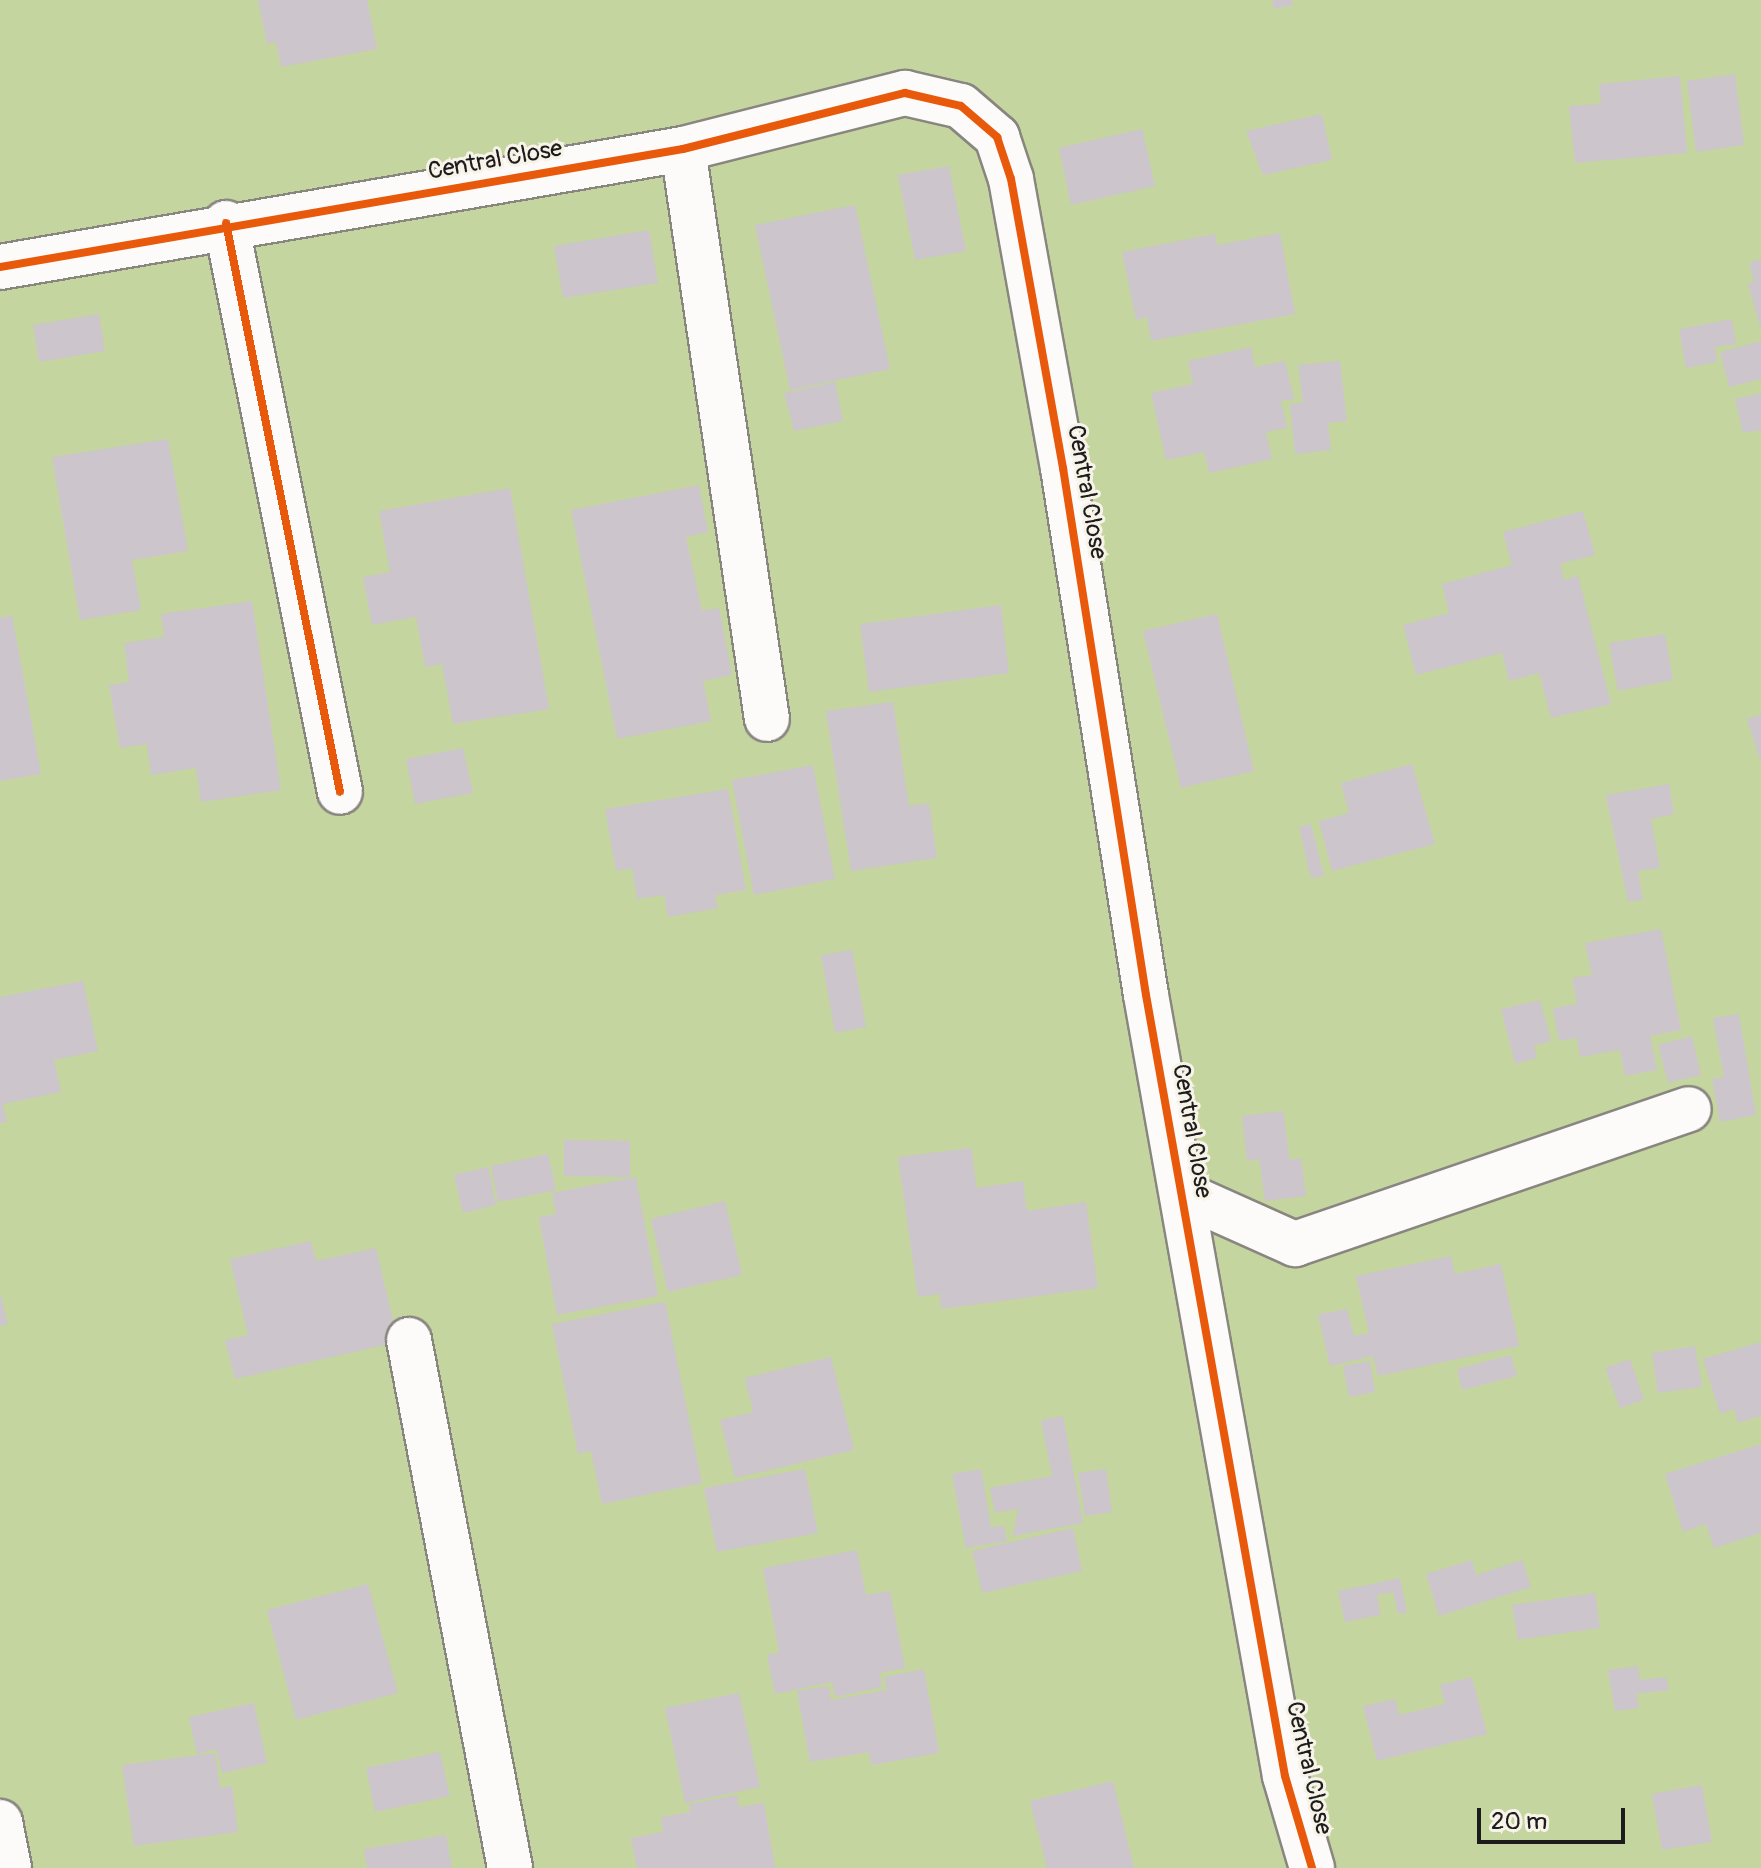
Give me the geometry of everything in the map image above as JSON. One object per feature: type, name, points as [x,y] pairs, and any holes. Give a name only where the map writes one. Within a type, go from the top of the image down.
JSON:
[{"type":"street","name":"Central Close","points":[[0,267],[226,223],[683,149],[905,93],[961,106],[1004,151],[1285,1776],[1312,1868]]},
{"type":"street","points":[[683,149],[767,719]]},
{"type":"street","points":[[226,223],[340,792]]},
{"type":"street","points":[[1183,1194],[1295,1244],[1689,1109]]},
{"type":"street","points":[[409,1340],[510,1868]]},
{"type":"street","points":[[0,1822],[9,1868]]},
{"type":"green space","points":[[0,0],[1761,0],[1761,1868],[0,1868]]},
{"type":"building","points":[[258,0],[367,0],[377,49],[281,67],[276,42],[267,44]]},
{"type":"building","points":[[1272,0],[1292,0],[1293,5],[1274,9]]},
{"type":"building","points":[[1735,74],[1744,145],[1696,152],[1687,81]]},
{"type":"building","points":[[1680,76],[1687,153],[1575,163],[1569,106],[1601,104],[1599,84]]},
{"type":"building","points":[[1322,114],[1332,160],[1263,175],[1246,131]]},
{"type":"building","points":[[1142,129],[1155,186],[1071,205],[1059,148]]},
{"type":"building","points":[[949,166],[966,251],[915,260],[898,175]]},
{"type":"building","points":[[855,205],[890,369],[790,390],[755,225]]},
{"type":"building","points":[[649,230],[658,283],[563,298],[554,246]]},
{"type":"building","points":[[1280,233],[1295,314],[1151,341],[1147,317],[1136,320],[1122,252],[1215,234],[1217,245]]},
{"type":"building","points":[[1761,259],[1760,327],[1748,284],[1754,282],[1749,263]]},
{"type":"building","points":[[99,314],[105,351],[39,362],[33,325]]},
{"type":"building","points":[[1732,319],[1736,344],[1715,347],[1717,362],[1686,368],[1679,329]]},
{"type":"building","points":[[1761,341],[1761,379],[1729,387],[1720,352]]},
{"type":"building","points":[[1251,347],[1255,367],[1285,361],[1294,399],[1281,401],[1287,428],[1266,432],[1272,459],[1209,473],[1204,452],[1166,460],[1151,393],[1193,384],[1188,361]]},
{"type":"building","points":[[1340,361],[1347,421],[1328,423],[1331,450],[1295,454],[1290,404],[1303,403],[1298,365]]},
{"type":"building","points":[[835,382],[843,421],[794,431],[784,393]]},
{"type":"building","points":[[1761,393],[1761,430],[1743,433],[1735,399]]},
{"type":"building","points":[[168,439],[188,551],[132,560],[141,610],[80,620],[52,457]]},
{"type":"building","points":[[699,485],[708,532],[686,537],[702,611],[719,608],[732,675],[703,681],[711,721],[617,739],[571,510]]},
{"type":"building","points":[[510,488],[549,709],[453,724],[442,664],[425,667],[416,617],[372,625],[363,577],[390,572],[379,511]]},
{"type":"building","points":[[1583,511],[1595,555],[1560,564],[1564,580],[1578,576],[1611,704],[1551,718],[1539,673],[1509,681],[1502,653],[1416,675],[1403,625],[1449,613],[1442,584],[1512,565],[1503,532]]},
{"type":"building","points":[[252,601],[281,790],[201,802],[196,768],[151,775],[147,744],[120,748],[109,685],[129,682],[124,643],[164,637],[161,614]]},
{"type":"building","points":[[1001,605],[1009,673],[869,692],[860,624]]},
{"type":"building","points":[[1217,614],[1254,771],[1181,788],[1143,631]]},
{"type":"building","points":[[12,615],[41,774],[0,781],[0,618]]},
{"type":"building","points":[[1665,634],[1673,680],[1618,691],[1609,643]]},
{"type":"building","points":[[893,702],[909,806],[929,803],[937,858],[851,871],[826,711]]},
{"type":"building","points":[[1761,715],[1761,760],[1760,760],[1747,719]]},
{"type":"building","points":[[463,748],[473,793],[415,804],[406,759]]},
{"type":"building","points":[[1412,764],[1435,844],[1332,871],[1319,821],[1349,813],[1341,783]]},
{"type":"building","points":[[813,765],[835,879],[754,895],[732,780]]},
{"type":"building","points":[[1669,784],[1674,814],[1651,819],[1660,868],[1638,871],[1643,900],[1628,902],[1606,795]]},
{"type":"building","points":[[728,789],[746,890],[715,895],[718,908],[668,917],[664,895],[637,899],[632,868],[616,871],[605,809]]},
{"type":"building","points":[[1311,824],[1324,876],[1311,878],[1299,827]]},
{"type":"building","points":[[1661,929],[1681,1030],[1650,1036],[1657,1070],[1625,1076],[1620,1050],[1580,1057],[1577,1038],[1559,1041],[1553,1008],[1577,1004],[1572,978],[1592,975],[1585,943]]},
{"type":"building","points":[[852,950],[866,1027],[835,1033],[821,955]]},
{"type":"building","points":[[83,981],[98,1051],[54,1060],[61,1092],[3,1104],[7,1122],[0,1123],[0,997]]},
{"type":"building","points":[[1540,1000],[1551,1041],[1534,1046],[1537,1058],[1515,1064],[1501,1009]]},
{"type":"building","points":[[1739,1014],[1756,1115],[1720,1122],[1712,1079],[1724,1077],[1713,1018]]},
{"type":"building","points":[[1692,1036],[1701,1075],[1668,1083],[1658,1045]]},
{"type":"building","points":[[1283,1111],[1290,1160],[1301,1158],[1306,1196],[1265,1201],[1259,1159],[1247,1161],[1242,1116]]},
{"type":"building","points":[[564,1140],[630,1141],[630,1177],[564,1176]]},
{"type":"building","points":[[971,1148],[977,1188],[1023,1181],[1027,1211],[1086,1202],[1098,1288],[941,1309],[940,1294],[918,1297],[898,1157]]},
{"type":"building","points":[[548,1154],[556,1190],[498,1202],[491,1166]]},
{"type":"building","points":[[488,1167],[496,1205],[463,1213],[454,1175]]},
{"type":"building","points":[[636,1177],[658,1296],[557,1315],[539,1217],[556,1214],[552,1193]]},
{"type":"building","points":[[725,1201],[742,1275],[668,1292],[651,1219]]},
{"type":"building","points":[[311,1241],[316,1261],[376,1248],[398,1342],[235,1379],[225,1340],[248,1335],[230,1259]]},
{"type":"building","points":[[1451,1256],[1455,1274],[1501,1264],[1519,1346],[1378,1376],[1373,1356],[1330,1366],[1318,1314],[1347,1309],[1354,1336],[1369,1333],[1356,1276]]},
{"type":"building","points":[[0,1292],[8,1324],[0,1326]]},
{"type":"building","points":[[665,1302],[702,1483],[602,1504],[591,1451],[578,1454],[552,1324]]},
{"type":"building","points":[[1761,1342],[1761,1416],[1738,1423],[1734,1409],[1720,1414],[1703,1359]]},
{"type":"building","points":[[1695,1346],[1702,1387],[1658,1393],[1652,1353]]},
{"type":"building","points":[[1511,1355],[1517,1376],[1462,1390],[1457,1369]]},
{"type":"building","points":[[831,1357],[854,1450],[735,1478],[720,1420],[753,1412],[745,1378]]},
{"type":"building","points":[[1630,1359],[1644,1400],[1620,1408],[1605,1368]]},
{"type":"building","points":[[1370,1361],[1375,1392],[1349,1397],[1343,1366]]},
{"type":"building","points":[[1063,1416],[1083,1523],[1013,1536],[1018,1509],[995,1513],[990,1488],[1052,1476],[1041,1420]]},
{"type":"building","points":[[1761,1444],[1761,1533],[1714,1548],[1706,1524],[1683,1532],[1665,1474]]},
{"type":"building","points":[[805,1469],[818,1533],[717,1552],[704,1488]]},
{"type":"building","points":[[981,1469],[991,1527],[1004,1526],[1007,1541],[966,1548],[952,1474]]},
{"type":"building","points":[[1106,1469],[1112,1512],[1085,1516],[1078,1473]]},
{"type":"building","points":[[1073,1528],[1082,1571],[982,1593],[972,1551]]},
{"type":"building","points":[[857,1550],[866,1595],[890,1591],[905,1668],[880,1673],[882,1687],[835,1697],[832,1682],[775,1694],[767,1655],[779,1652],[763,1568]]},
{"type":"building","points":[[1472,1560],[1476,1575],[1522,1560],[1531,1587],[1439,1616],[1426,1574]]},
{"type":"building","points":[[1400,1578],[1407,1612],[1398,1614],[1393,1592],[1377,1595],[1381,1615],[1345,1622],[1338,1591]]},
{"type":"building","points":[[368,1584],[398,1693],[296,1720],[267,1610]]},
{"type":"building","points":[[1595,1593],[1600,1628],[1518,1640],[1512,1605]]},
{"type":"building","points":[[1638,1666],[1640,1680],[1666,1677],[1669,1690],[1636,1694],[1639,1708],[1615,1711],[1608,1670]]},
{"type":"building","points":[[924,1669],[939,1753],[871,1765],[869,1752],[810,1762],[797,1691],[829,1686],[831,1700],[887,1690],[884,1677]]},
{"type":"building","points":[[1472,1677],[1487,1734],[1377,1761],[1363,1706],[1395,1699],[1399,1715],[1445,1704],[1440,1685]]},
{"type":"building","points":[[739,1693],[760,1787],[685,1803],[665,1708]]},
{"type":"building","points":[[254,1703],[267,1763],[222,1773],[216,1749],[197,1754],[189,1717]]},
{"type":"building","points":[[440,1752],[450,1796],[375,1812],[366,1768]]},
{"type":"building","points":[[215,1753],[220,1788],[232,1786],[238,1832],[134,1846],[122,1765]]},
{"type":"building","points":[[1113,1781],[1134,1868],[1047,1868],[1030,1801]]},
{"type":"building","points":[[1702,1785],[1712,1842],[1662,1850],[1652,1794]]},
{"type":"building","points":[[737,1795],[739,1807],[764,1803],[775,1868],[637,1868],[631,1838],[663,1832],[661,1817],[690,1812],[689,1804]]},
{"type":"building","points":[[446,1835],[452,1868],[367,1868],[364,1849]]},
{"type":"cycle path","points":[[0,267],[683,149],[905,93],[961,106],[997,137],[1011,179],[1063,468],[1146,995],[1285,1776],[1312,1868]]},
{"type":"cycle path","points":[[226,223],[340,792]]}]
